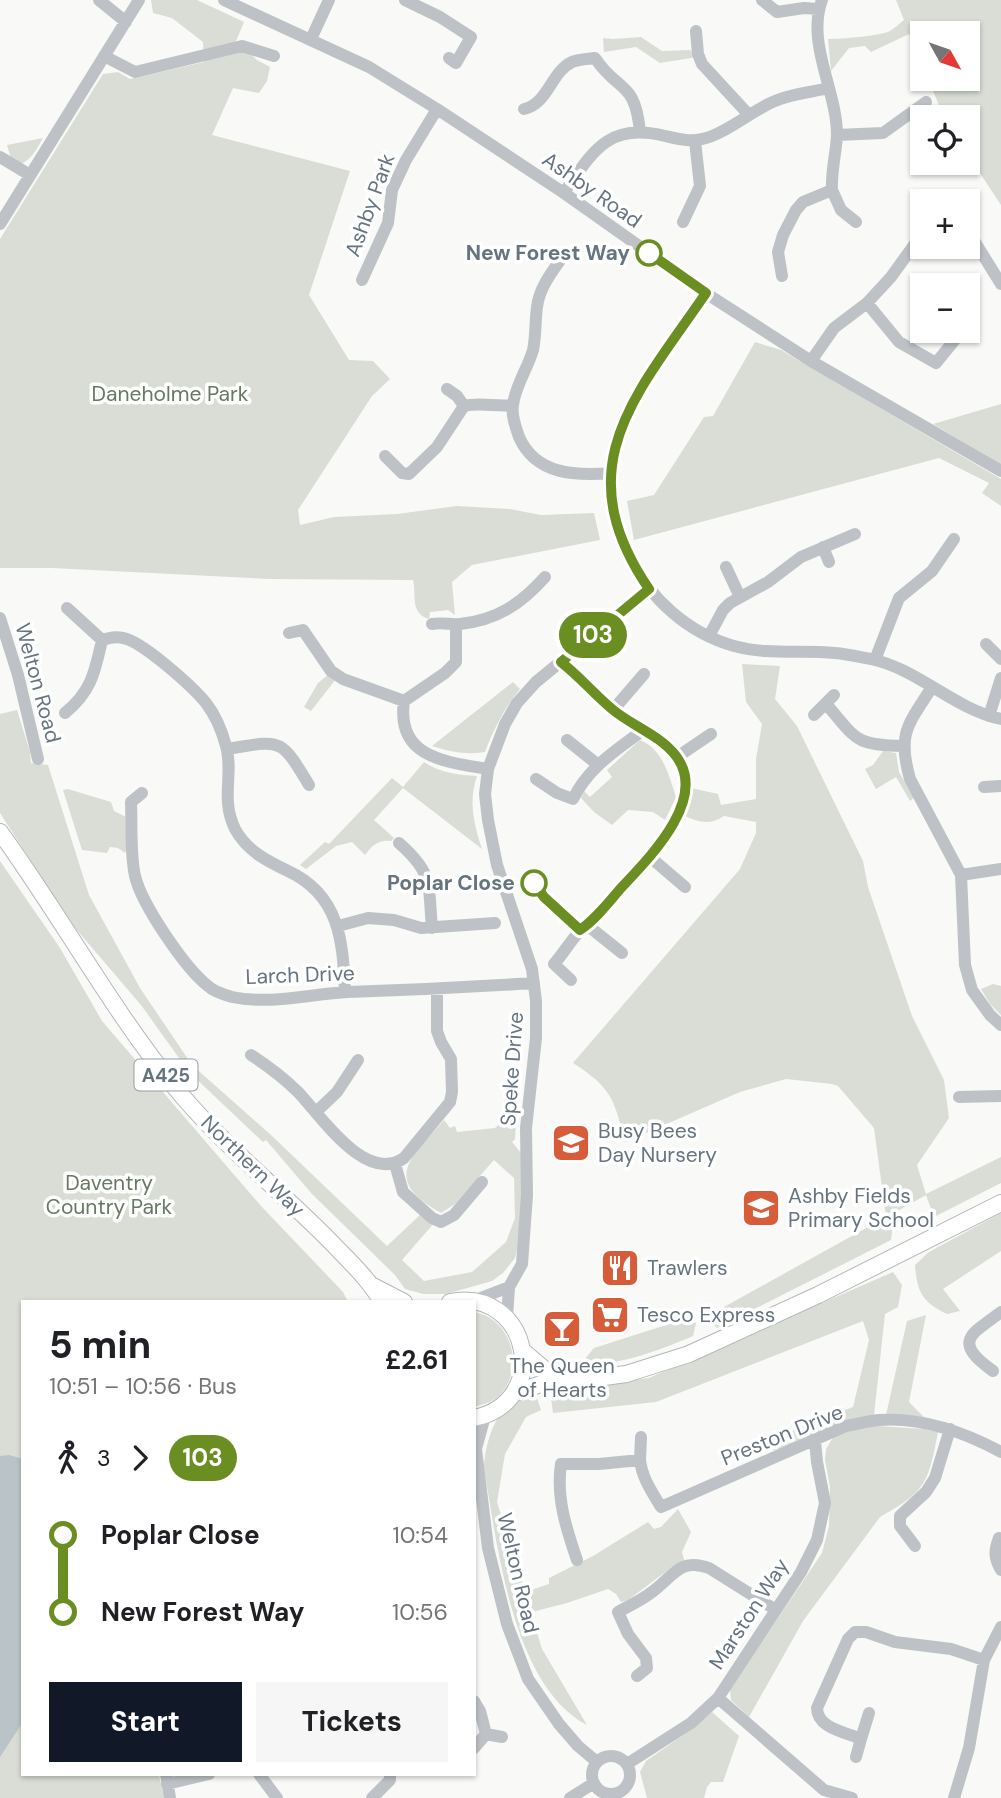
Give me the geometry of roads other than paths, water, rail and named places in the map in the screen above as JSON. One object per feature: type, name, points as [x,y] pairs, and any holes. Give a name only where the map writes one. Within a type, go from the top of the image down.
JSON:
[{"type":"main road","name":"Northern Way","points":[[0,832],[99,984],[174,1086],[234,1151],[373,1286]]},
{"type":"main road","points":[[514,1393],[556,1379],[590,1379],[626,1374],[689,1354],[818,1295],[1001,1203]]},
{"type":"main road","name":"A425","points":[[373,1286],[382,1300]]},
{"type":"main road","name":"A425","points":[[373,1286],[400,1300]]},
{"type":"main road","points":[[476,1302],[493,1307],[507,1318],[519,1335],[523,1350],[523,1373],[514,1393],[503,1405],[480,1417]]},
{"type":"main road","points":[[523,1350],[556,1379]]},
{"type":"street","points":[[99,0],[126,22]]},
{"type":"street","points":[[0,224],[139,0]]},
{"type":"street","name":"Ashby Road","points":[[224,0],[369,67],[437,108],[706,293],[811,361],[1001,471]]},
{"type":"street","points":[[311,39],[329,0]]},
{"type":"street","points":[[405,0],[440,17],[471,37],[456,63],[449,58]]},
{"type":"street","points":[[762,0],[777,12],[820,4],[819,40],[836,135],[831,173],[832,190],[841,210],[856,222]]},
{"type":"street","points":[[696,31],[698,54],[702,64],[749,115]]},
{"type":"street","points":[[104,56],[135,72],[242,46],[274,57]]},
{"type":"street","points":[[524,109],[532,108],[538,103],[561,70],[572,62],[595,58],[602,69],[629,91],[635,102],[640,132]]},
{"type":"street","points":[[564,193],[598,149],[615,136],[640,132],[695,141],[712,136],[782,98],[829,88]]},
{"type":"street","points":[[836,135],[883,133],[926,102]]},
{"type":"street","name":"Ashby Park","points":[[362,280],[388,223],[392,190],[406,160],[437,108]]},
{"type":"street","points":[[683,222],[701,186],[695,141]]},
{"type":"street","points":[[0,157],[30,175]]},
{"type":"street","points":[[782,276],[778,252],[783,235],[796,210],[803,202],[832,190]]},
{"type":"street","points":[[980,250],[1001,284]]},
{"type":"street","points":[[811,361],[834,328],[867,303],[910,251]]},
{"type":"street","points":[[561,259],[543,286],[537,303],[534,345],[513,405],[516,430],[523,446],[534,459],[547,468],[580,475],[612,473]]},
{"type":"street","points":[[706,293],[635,398],[624,419],[614,449],[613,505],[618,535],[649,589],[683,622],[737,647],[769,652],[835,653],[874,660],[902,670],[995,717],[1001,678]]},
{"type":"street","points":[[867,303],[899,342],[936,363],[953,343]]},
{"type":"street","points":[[447,389],[457,396],[464,406]]},
{"type":"street","points":[[385,456],[412,480],[443,440],[464,406],[513,405]]},
{"type":"street","points":[[709,636],[723,610],[740,597],[768,582],[801,557],[855,534]]},
{"type":"street","points":[[874,660],[899,598],[932,571],[954,539]]},
{"type":"street","points":[[823,547],[828,562]]},
{"type":"street","points":[[726,567],[740,597]]},
{"type":"street","points":[[432,624],[442,622],[456,625],[482,620],[527,597],[545,577]]},
{"type":"street","name":"Speke Drive","points":[[507,1318],[509,1287],[522,1264],[526,1128],[536,1038],[534,983],[527,949],[497,865],[488,820],[485,794],[488,769],[500,734],[517,703],[536,682],[649,589]]},
{"type":"street","points":[[67,608],[102,640]]},
{"type":"street","name":"Welton Road","points":[[0,618],[18,675],[38,759]]},
{"type":"street","points":[[404,701],[445,673],[456,662],[456,625]]},
{"type":"street","points":[[289,633],[303,630],[328,668],[335,674],[404,701]]},
{"type":"street","points":[[102,640],[114,637],[135,641],[193,689],[216,719],[227,749],[228,810],[242,840],[251,850],[296,874],[323,898],[338,926],[345,992]]},
{"type":"street","points":[[65,713],[84,695],[92,680],[102,640]]},
{"type":"street","points":[[986,644],[1001,659]]},
{"type":"street","points":[[561,662],[613,710],[642,731],[662,741],[677,757],[683,769],[685,786],[683,801],[674,822],[650,857],[554,964],[571,980]]},
{"type":"street","points":[[613,710],[644,674]]},
{"type":"street","points":[[932,687],[910,722],[903,746],[909,779],[961,875],[965,965],[972,990],[1001,1025]]},
{"type":"street","points":[[814,715],[830,700],[856,738],[874,746],[903,746]]},
{"type":"street","points":[[404,701],[404,726],[417,747],[446,762],[488,769]]},
{"type":"street","points":[[536,779],[557,793],[573,799],[597,764],[642,731]]},
{"type":"street","points":[[677,757],[711,734]]},
{"type":"street","points":[[567,740],[597,764]]},
{"type":"street","points":[[227,749],[272,743],[281,746],[290,753],[309,785]]},
{"type":"street","points":[[984,787],[1001,786]]},
{"type":"street","name":"Larch Drive","points":[[142,793],[131,802],[135,878],[145,901],[162,928],[186,963],[209,987],[231,997],[272,999],[345,992],[436,990],[534,983]]},
{"type":"street","points":[[399,842],[418,859],[427,876],[432,928]]},
{"type":"street","points":[[650,857],[685,887]]},
{"type":"street","points":[[961,875],[1001,869]]},
{"type":"street","points":[[534,883],[544,897],[622,953]]},
{"type":"street","points":[[338,926],[369,918],[383,918],[421,928],[495,923]]},
{"type":"street","points":[[251,1055],[275,1071],[348,1148],[386,1166],[395,1164],[404,1158],[450,1102],[453,1076],[450,1059],[438,1031],[436,990]]},
{"type":"street","points":[[316,1112],[337,1092],[358,1060]]},
{"type":"street","points":[[959,1097],[1001,1096]]},
{"type":"street","points":[[395,1164],[403,1192],[432,1218],[441,1222],[454,1215],[482,1182]]},
{"type":"street","points":[[476,1300],[509,1287]]},
{"type":"street","points":[[992,1371],[975,1357],[971,1350],[971,1338],[976,1329],[1001,1312]]},
{"type":"street","name":"Welton Road","points":[[476,1442],[480,1417]]},
{"type":"street","name":"Preston Drive","points":[[640,1460],[647,1484],[661,1507],[846,1426],[879,1420],[914,1422],[950,1429],[978,1439],[1001,1452]]},
{"type":"street","points":[[915,1546],[900,1527],[900,1516],[926,1492],[935,1478],[950,1429]]},
{"type":"street","points":[[577,1560],[564,1521],[558,1481],[561,1464],[640,1460],[641,1437]]},
{"type":"street","name":"Marston Way","points":[[627,1764],[691,1723],[718,1698],[801,1572],[817,1539],[825,1503],[816,1441]]},
{"type":"street","name":"Welton Road","points":[[476,1456],[488,1548],[507,1624],[528,1679],[559,1724],[578,1746],[597,1762]]},
{"type":"street","points":[[999,1538],[995,1559],[1001,1570]]},
{"type":"street","points":[[637,1676],[648,1668],[646,1658],[628,1634],[618,1612],[652,1592],[681,1567],[699,1564],[709,1568],[776,1610]]},
{"type":"street","points":[[954,1798],[968,1748],[984,1660],[1001,1627]]},
{"type":"street","points":[[861,1739],[827,1725],[820,1721],[817,1715],[817,1708],[848,1639],[855,1632],[866,1632],[895,1642],[951,1649],[984,1660]]},
{"type":"street","points":[[718,1698],[820,1794],[852,1798]]},
{"type":"street","points":[[476,1704],[486,1734]]},
{"type":"street","points":[[856,1756],[869,1713]]},
{"type":"street","points":[[486,1734],[502,1737]]},
{"type":"street","points":[[476,1746],[486,1734]]},
{"type":"street","points":[[609,1756],[616,1756],[627,1764],[630,1777],[627,1794],[607,1793],[597,1788],[593,1772],[597,1762],[609,1756]]},
{"type":"street","points":[[170,1798],[166,1779],[192,1776]]},
{"type":"street","points":[[260,1776],[277,1798]]},
{"type":"street","points":[[372,1798],[390,1780],[390,1776]]},
{"type":"street","points":[[570,1798],[594,1783]]},
{"type":"place","name":"New Forest Way","points":[[649,253]]},
{"type":"place","name":"Poplar Close","points":[[534,883]]},
{"type":"place","name":"Busy Bees Day Nursery","points":[[571,1143]]},
{"type":"place","name":"Ashby Fields Primary School","points":[[761,1208]]},
{"type":"place","name":"Trawlers","points":[[620,1268]]},
{"type":"place","name":"Tesco Express","points":[[610,1315]]},
{"type":"place","name":"The Queen of Hearts","points":[[562,1329]]},
{"type":"park label","name":"Daneholme Park","points":[[170,394]]},
{"type":"park label","name":"Daventry Country Park","points":[[109,1195]]}]
